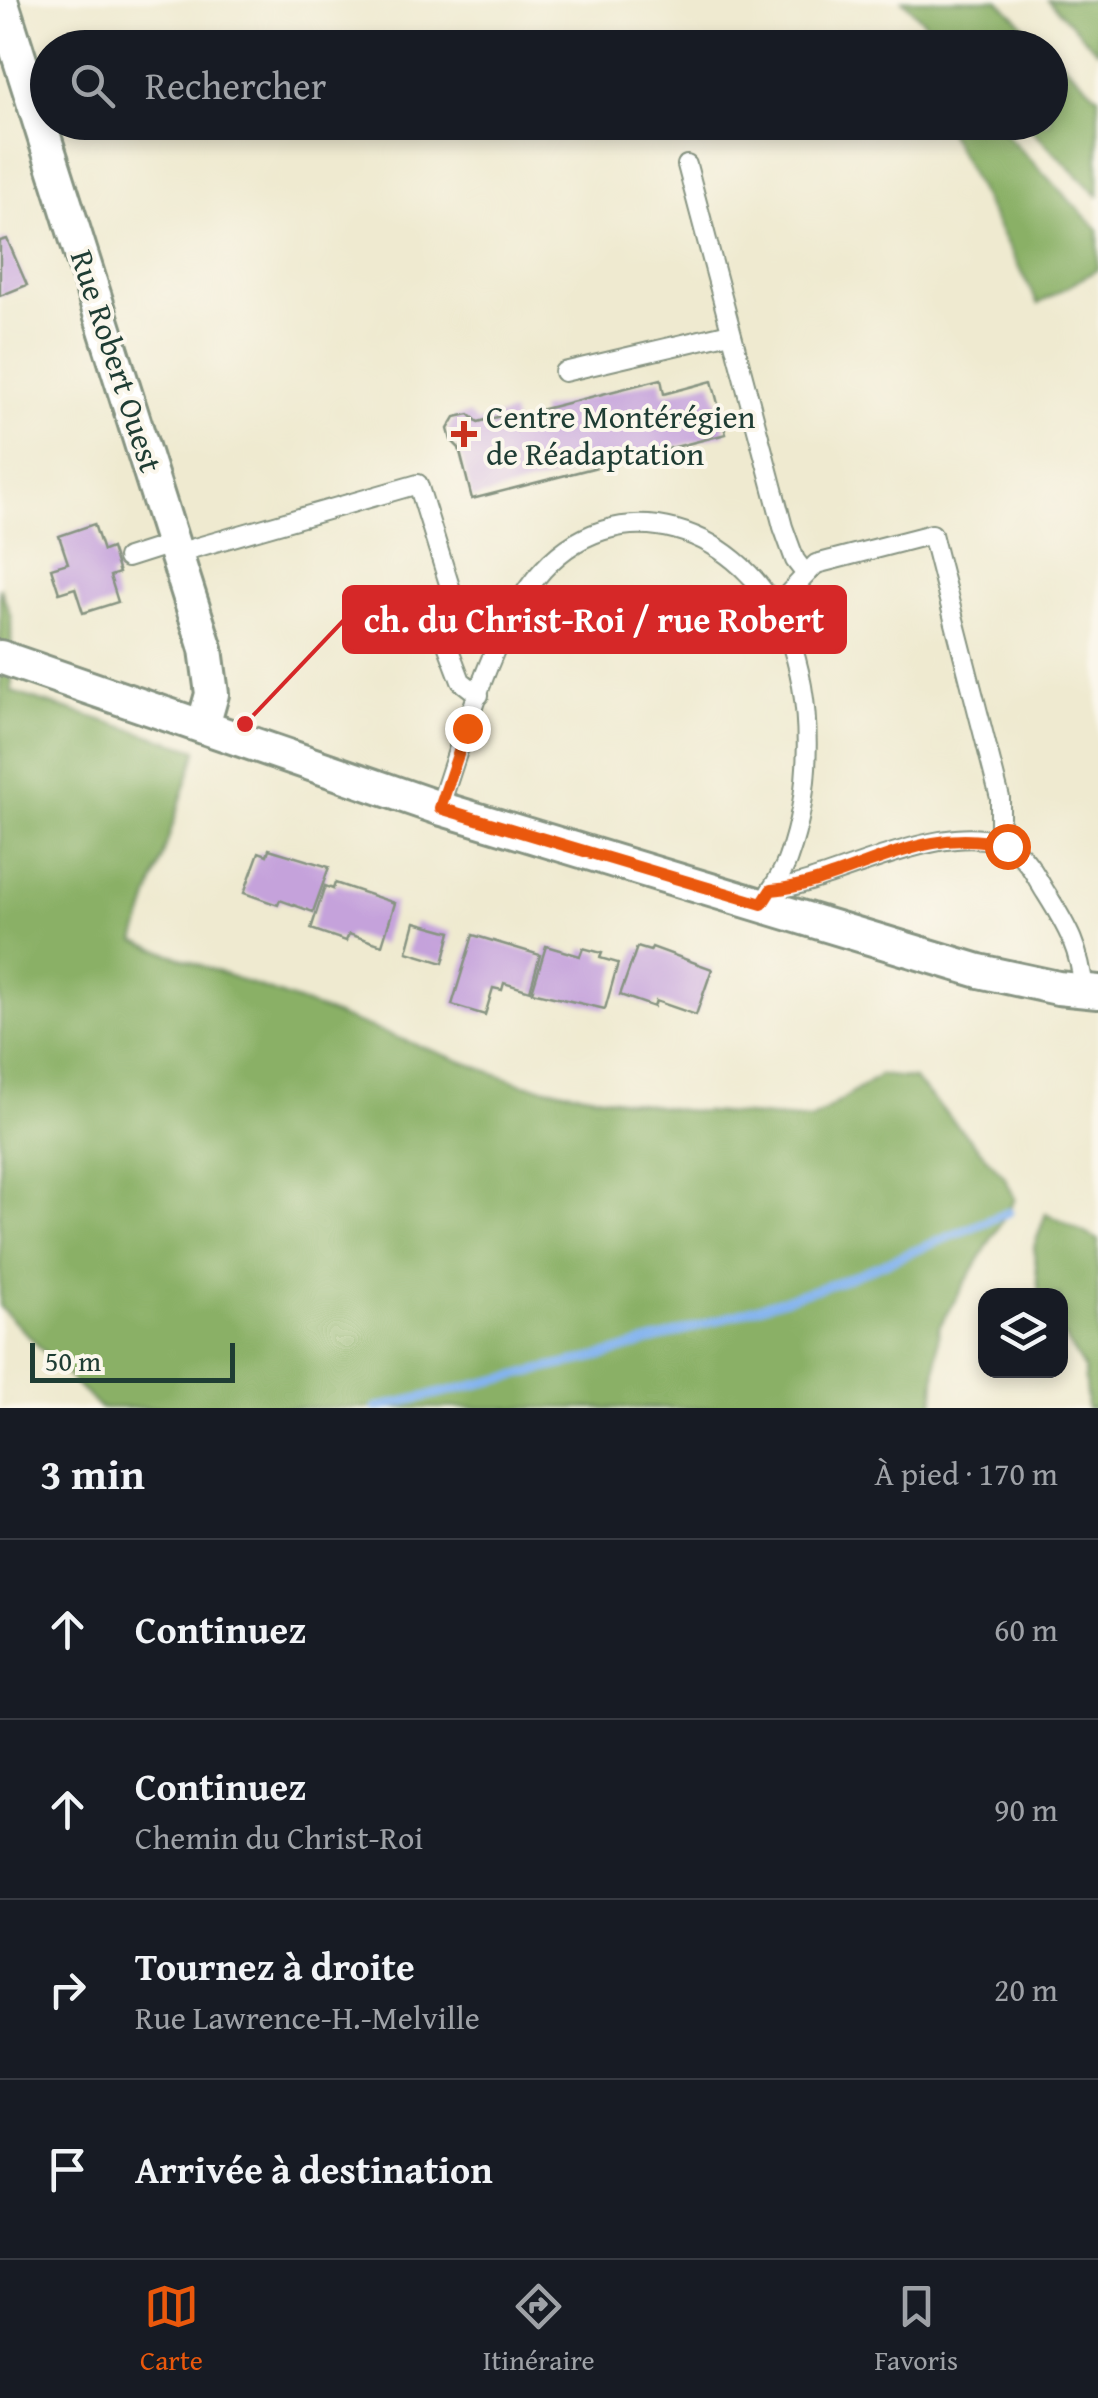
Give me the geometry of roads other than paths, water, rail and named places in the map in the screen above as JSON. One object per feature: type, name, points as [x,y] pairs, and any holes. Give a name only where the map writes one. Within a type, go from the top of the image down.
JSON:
[{"type":"street","name":"Rue Robert Ouest","points":[[2,0],[30,89]]},
{"type":"street","name":"Rue Robert Ouest","points":[[46,140],[210,665],[212,694],[204,726]]},
{"type":"street","points":[[0,657],[440,808],[767,897],[979,971],[1091,992]]},
{"type":"lane","points":[[687,165],[783,528],[795,560],[805,573]]},
{"type":"lane","points":[[564,372],[730,333]]},
{"type":"lane","points":[[127,558],[418,484],[460,619],[440,626],[460,681],[479,695]]},
{"type":"lane","points":[[440,808],[496,654],[535,580],[572,544],[609,527],[644,523],[662,526],[708,542],[747,572],[787,633],[801,683],[806,754],[788,862],[767,897]]},
{"type":"lane","points":[[774,608],[816,564],[932,534],[998,788],[1002,814],[995,842]]},
{"type":"lane","points":[[767,897],[938,842],[959,838],[995,842],[1017,852],[1051,901],[1076,944],[1091,992]]},
{"type":"waterway","points":[[376,1408],[609,1354],[839,1282],[1009,1212]]},
{"type":"place","name":"Centre Montérégien de Réadaptation","points":[[464,434]]},
{"type":"place","name":"ch. du Christ-Roi / rue Robert","points":[[245,724]]}]
